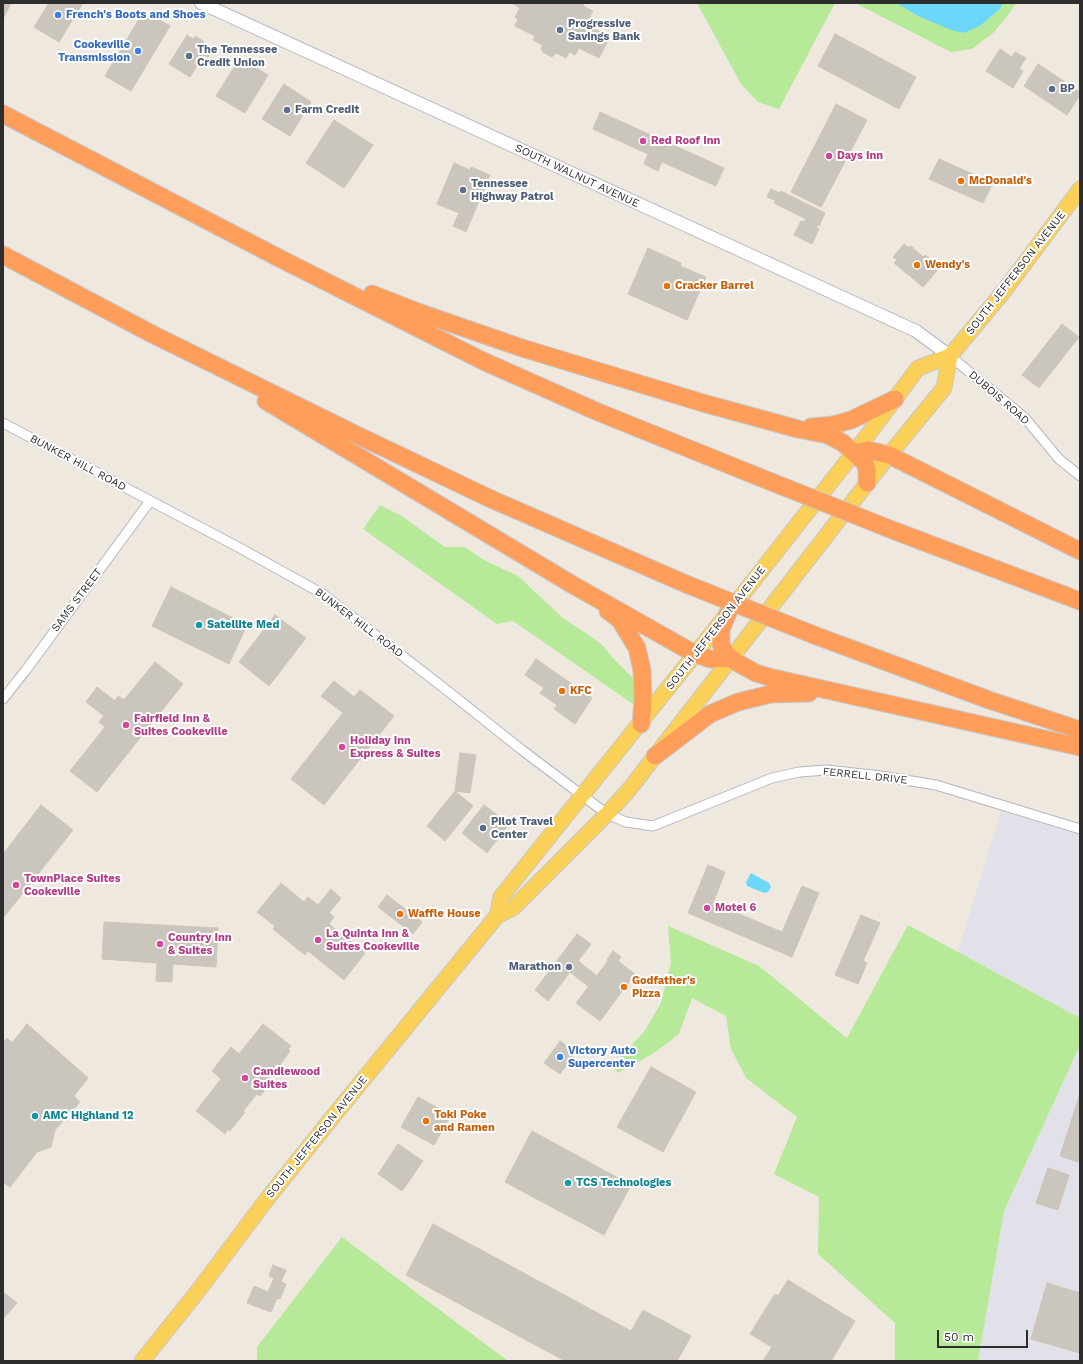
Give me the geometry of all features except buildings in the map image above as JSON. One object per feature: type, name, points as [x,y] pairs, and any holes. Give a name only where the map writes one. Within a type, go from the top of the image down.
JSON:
[{"type":"highway","points":[[3,114],[281,259],[483,361],[598,412],[769,481],[895,531],[1080,601]]},
{"type":"highway","points":[[3,255],[152,334],[491,499],[686,584],[814,635],[989,700],[1080,730]]},
{"type":"highway","points":[[281,259],[418,312],[522,348],[703,403],[798,429],[828,435],[835,438],[864,463],[867,470],[867,483]]},
{"type":"highway","points":[[152,334],[573,584],[695,654],[710,659],[731,658]]},
{"type":"highway","points":[[798,429],[851,420],[895,399]]},
{"type":"highway","points":[[854,453],[868,450],[889,455],[1080,551]]},
{"type":"highway","points":[[573,584],[620,620],[637,648],[642,670],[643,700],[641,724]]},
{"type":"highway","points":[[728,613],[721,630],[721,644],[731,658],[747,669],[769,677],[1080,747]]},
{"type":"highway","points":[[655,756],[710,714],[738,702],[771,694],[806,693],[861,698]]},
{"type":"main road","name":"SOUTH JEFFERSON AVENUE","points":[[142,1361],[198,1292],[267,1199],[331,1118],[497,916],[513,908],[628,791],[867,483],[944,388],[950,356],[1004,291],[1080,189]]},
{"type":"main road","name":"SOUTH JEFFERSON AVENUE","points":[[497,916],[501,897],[641,724],[854,453],[918,368],[950,356]]},
{"type":"street","name":"SOUTH WALNUT AVENUE","points":[[201,3],[916,331],[950,356]]},
{"type":"street","name":"DUBOIS ROAD","points":[[950,356],[1025,418],[1059,459],[1080,476]]},
{"type":"street","name":"BUNKER HILL ROAD","points":[[3,423],[150,502],[238,547],[323,594],[522,750],[607,814]]},
{"type":"street","name":"SAMS STREET","points":[[3,699],[150,502]]},
{"type":"street","name":"FERRELL DRIVE","points":[[607,814],[626,822],[653,826],[772,778],[799,772],[827,770],[881,776],[936,786],[1080,829]]},
{"type":"shaded area","points":[[1001,811],[1080,835],[1080,1018],[958,952]]},
{"type":"shaded area","points":[[1080,1045],[1080,1361],[978,1361],[1004,1211]]},
{"type":"green space","points":[[697,3],[835,3],[779,109],[758,102],[741,84]]},
{"type":"green space","points":[[855,3],[896,3],[918,16],[964,33],[980,26],[1000,9],[1003,3],[1016,3],[993,33],[972,49],[951,52]]},
{"type":"green space","points":[[380,505],[400,515],[445,547],[464,547],[484,560],[518,576],[564,619],[601,644],[633,678],[637,688],[636,706],[513,621],[497,624],[363,529]]},
{"type":"green space","points":[[908,925],[1080,1018],[1080,1045],[1004,1211],[978,1361],[895,1361],[895,1323],[818,1254],[819,1197],[774,1174],[797,1117],[746,1078],[731,1049],[726,1016],[692,998],[679,1034],[654,1053],[618,1073],[612,1066],[644,1032],[661,1003],[671,963],[668,926],[759,966],[847,1038]]},
{"type":"green space","points":[[342,1237],[508,1361],[257,1361],[257,1347]]},
{"type":"water","points":[[896,3],[1003,3],[1000,9],[980,26],[964,33],[951,30],[918,16]]},
{"type":"water","points":[[751,873],[769,883],[771,887],[768,892],[764,893],[747,886],[746,882]]},
{"type":"place","name":"French's Boots and Shoes","points":[[58,15]]},
{"type":"place","name":"Progressive Savings Bank","points":[[560,30]]},
{"type":"place","name":"Cookeville Transmission","points":[[138,51]]},
{"type":"place","name":"The Tennessee Credit Union","points":[[189,56]]},
{"type":"place","name":"BP","points":[[1052,89]]},
{"type":"place","name":"Farm Credit","points":[[287,110]]},
{"type":"place","name":"Red Roof Inn","points":[[643,141]]},
{"type":"place","name":"Days Inn","points":[[829,156]]},
{"type":"place","name":"McDonald's","points":[[961,181]]},
{"type":"place","name":"Tennessee Highway Patrol","points":[[463,190]]},
{"type":"place","name":"Wendy's","points":[[917,265]]},
{"type":"place","name":"Cracker Barrel","points":[[667,286]]},
{"type":"place","name":"Satellite Med","points":[[199,625]]},
{"type":"place","name":"KFC","points":[[562,691]]},
{"type":"place","name":"Fairfield Inn & Suites Cookeville","points":[[126,725]]},
{"type":"place","name":"Holiday Inn Express & Suites","points":[[342,747]]},
{"type":"place","name":"Pilot Travel Center","points":[[483,828]]},
{"type":"place","name":"TownPlace Suites Cookeville","points":[[16,885]]},
{"type":"place","name":"Motel 6","points":[[707,908]]},
{"type":"place","name":"Waffle House","points":[[400,914]]},
{"type":"place","name":"La Quinta Inn & Suites Cookeville","points":[[318,940]]},
{"type":"place","name":"Country Inn & Suites","points":[[160,944]]},
{"type":"place","name":"Marathon","points":[[569,967]]},
{"type":"place","name":"Godfather's Pizza","points":[[624,987]]},
{"type":"place","name":"Victory Auto Supercenter","points":[[560,1057]]},
{"type":"place","name":"Candlewood Suites","points":[[245,1078]]},
{"type":"place","name":"AMC Highland 12","points":[[35,1116]]},
{"type":"place","name":"Toki Poke and Ramen","points":[[426,1121]]},
{"type":"place","name":"TCS Technologies","points":[[568,1183]]}]
